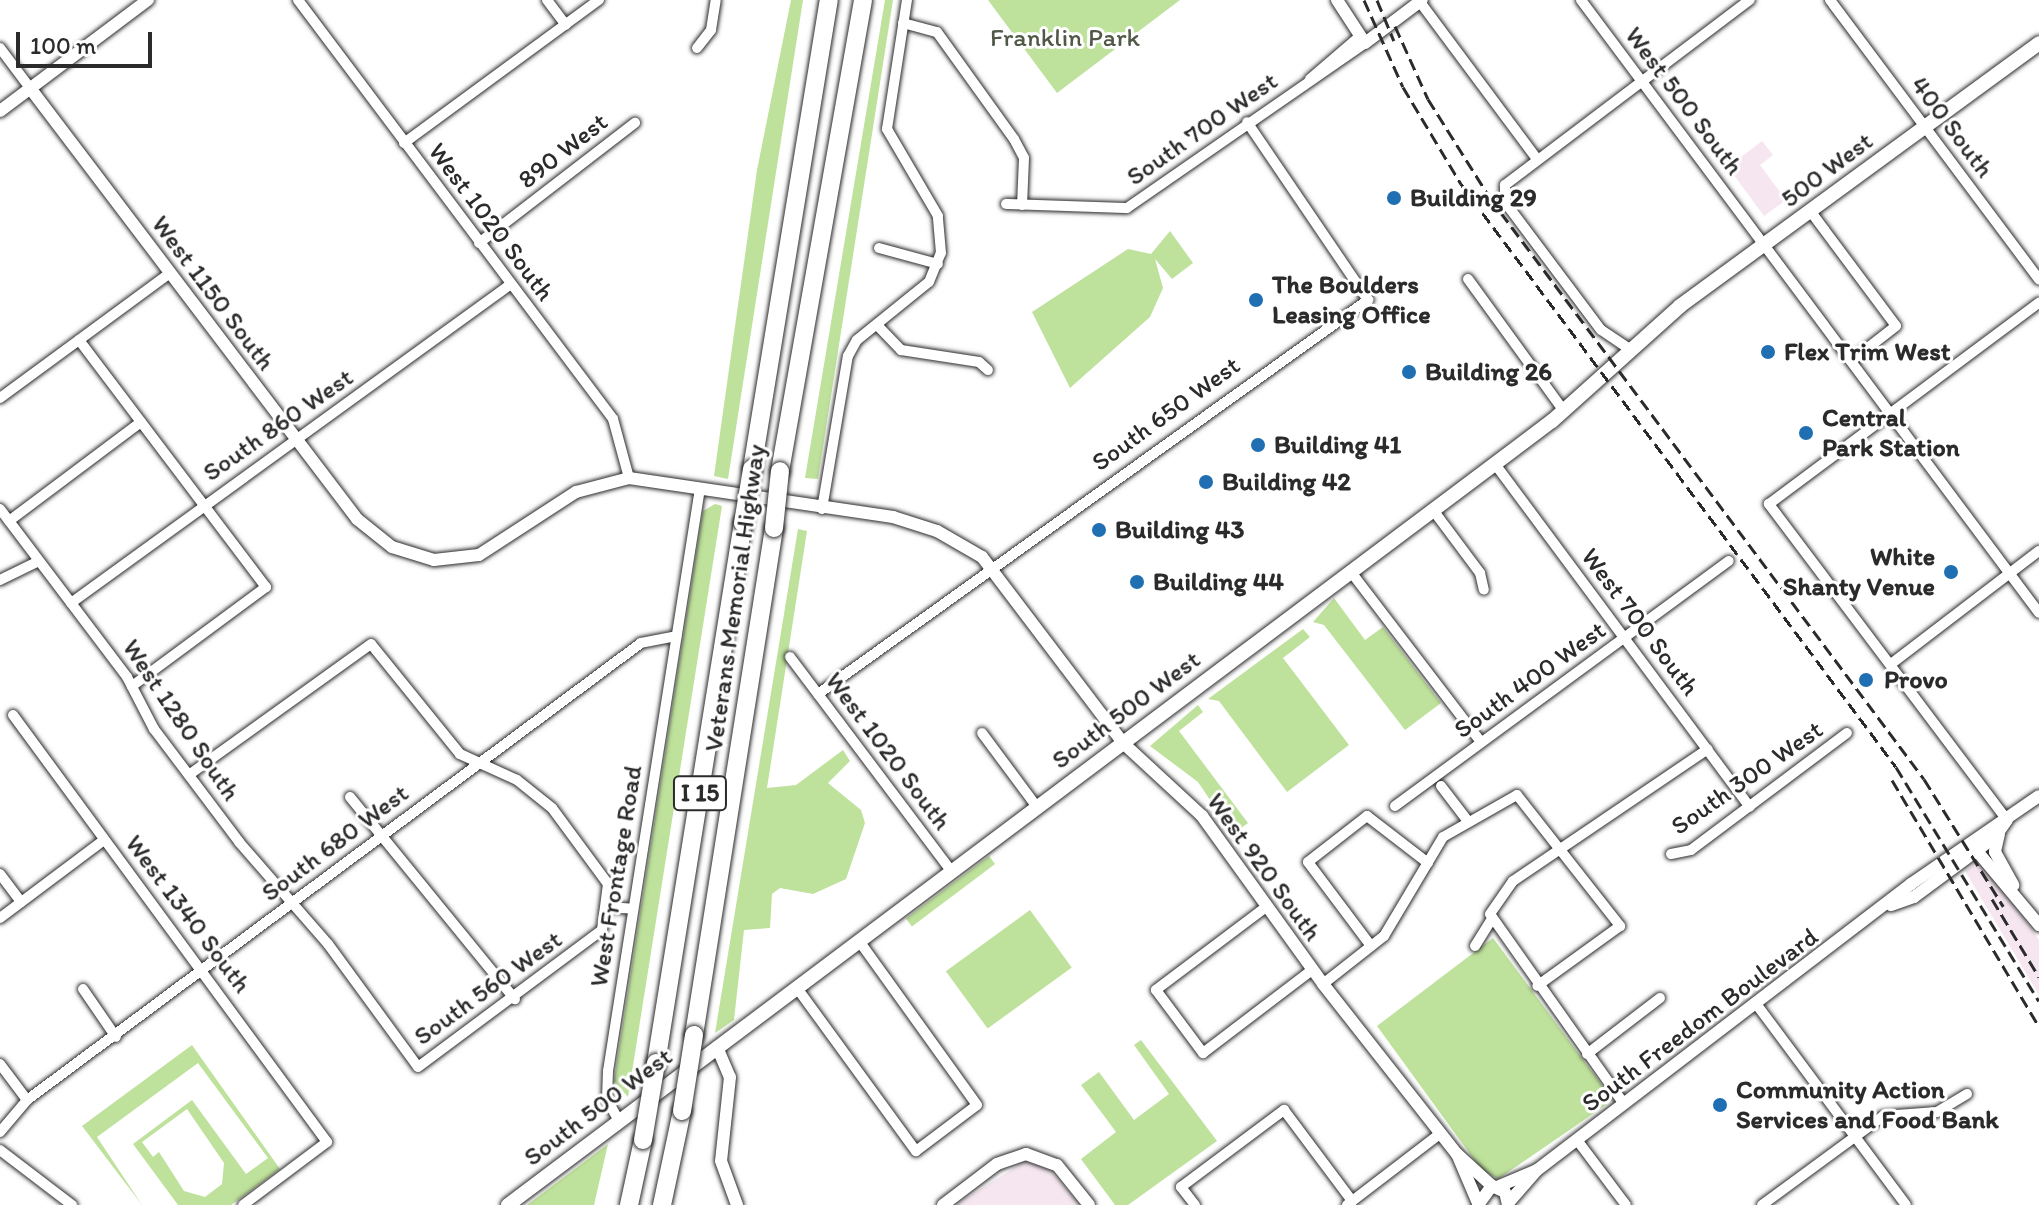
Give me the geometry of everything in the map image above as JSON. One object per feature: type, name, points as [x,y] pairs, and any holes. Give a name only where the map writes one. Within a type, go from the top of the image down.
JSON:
[{"type":"highway","name":"Veterans Memorial Highway","points":[[629,1205],[656,1063],[829,0]]},
{"type":"highway","name":"Veterans Memorial Highway","points":[[662,1205],[682,1111],[774,528],[780,471],[863,0]]},
{"type":"main road","name":"500 West","points":[[1644,337],[2039,43]]},
{"type":"main road","name":"South 500 West","points":[[1564,411],[1628,348],[1644,337]]},
{"type":"main road","name":"South 500 West","points":[[508,1205],[1495,464],[1632,356],[1644,337]]},
{"type":"street","points":[[0,111],[148,0]]},
{"type":"street","name":"West 1020 South","points":[[298,0],[619,428],[629,478]]},
{"type":"street","points":[[547,0],[566,25]]},
{"type":"street","points":[[404,143],[599,0]]},
{"type":"street","points":[[697,48],[711,30],[716,0]]},
{"type":"street","points":[[822,509],[848,356],[877,325],[929,282],[938,264],[938,216],[887,129],[907,0]]},
{"type":"street","points":[[1338,0],[1366,37]]},
{"type":"street","name":"West 500 South","points":[[1581,0],[2039,613]]},
{"type":"street","points":[[1628,348],[1592,318],[1505,202],[1505,185],[1750,0]]},
{"type":"street","name":"400 South","points":[[1830,0],[2039,279]]},
{"type":"street","points":[[1417,1],[1537,159]]},
{"type":"street","name":"South 700 West","points":[[1006,204],[1127,208],[1417,1]]},
{"type":"street","points":[[903,23],[937,32],[1014,139],[1025,168],[1022,205]]},
{"type":"street","name":"West 1150 South","points":[[0,48],[357,519],[403,552],[434,560],[479,555],[576,492],[629,478]]},
{"type":"street","name":"South 650 West","points":[[818,694],[1368,300],[1247,122]]},
{"type":"street","name":"890 West","points":[[479,243],[635,123]]},
{"type":"street","points":[[1811,212],[1896,326],[1851,361]]},
{"type":"street","points":[[879,248],[938,264]]},
{"type":"street","points":[[0,398],[170,273]]},
{"type":"street","points":[[1468,279],[1564,411]]},
{"type":"street","name":"South 860 West","points":[[71,603],[511,284]]},
{"type":"street","points":[[2039,303],[1769,504],[2007,820],[2039,796]]},
{"type":"street","points":[[877,325],[901,350],[979,362],[988,370]]},
{"type":"street","points":[[79,340],[266,587],[132,686]]},
{"type":"street","points":[[9,521],[141,422]]},
{"type":"street","name":"West 700 South","points":[[1495,464],[1750,807]]},
{"type":"street","name":"West 920 South","points":[[629,478],[937,531],[992,568],[1123,743],[1196,809],[1312,970],[1457,1154],[1495,1186],[1509,1203]]},
{"type":"street","name":"West Frontage Road","points":[[619,1121],[607,1086],[700,488]]},
{"type":"street","name":"West 1280 South","points":[[0,509],[132,686],[189,775],[418,1067]]},
{"type":"street","points":[[1433,510],[1480,573],[1484,590]]},
{"type":"street","points":[[1891,664],[2039,551]]},
{"type":"street","name":"South 400 West","points":[[1395,806],[1729,561]]},
{"type":"street","points":[[0,580],[37,562]]},
{"type":"street","points":[[1351,572],[1481,742]]},
{"type":"street","name":"South 680 West","points":[[0,1132],[27,1100],[116,1037],[647,639],[676,636]]},
{"type":"street","points":[[189,775],[371,644],[445,738],[478,763],[526,785],[552,808],[606,879],[607,907],[633,909]]},
{"type":"street","name":"West 1020 South","points":[[790,657],[951,871]]},
{"type":"street","name":"West 1340 South","points":[[13,715],[204,969],[327,1142],[243,1205]]},
{"type":"street","points":[[982,733],[1037,807]]},
{"type":"street","name":"South 300 West","points":[[1671,854],[1691,850],[1847,733]]},
{"type":"street","points":[[1475,946],[1513,881],[1564,852],[1708,749]]},
{"type":"street","points":[[1441,786],[1467,820]]},
{"type":"street","points":[[1323,984],[1371,946],[1443,837],[1467,820],[1517,795],[1620,926],[1537,986]]},
{"type":"street","points":[[350,797],[381,836],[436,893],[515,999]]},
{"type":"street","points":[[1371,946],[1308,862],[1367,816],[1428,863]]},
{"type":"street","name":"South Freedom Boulevard","points":[[1891,905],[1914,897],[1977,851],[1999,834],[2007,820]]},
{"type":"street","name":"South Freedom Boulevard","points":[[1509,1203],[1537,1170],[2007,820]]},
{"type":"street","points":[[1999,834],[1995,852],[2015,892]]},
{"type":"street","points":[[0,918],[104,840]]},
{"type":"street","points":[[1977,851],[2015,892],[2039,925]]},
{"type":"street","points":[[0,874],[21,902]]},
{"type":"street","name":"South 560 West","points":[[418,1067],[515,999],[600,933],[607,907]]},
{"type":"street","points":[[1266,907],[1156,990],[1203,1053],[1312,970]]},
{"type":"street","points":[[1491,920],[1624,1104]]},
{"type":"street","points":[[797,988],[916,1151],[977,1105],[859,941]]},
{"type":"street","points":[[83,989],[116,1037]]},
{"type":"street","points":[[1587,1054],[1660,998]]},
{"type":"street","points":[[1757,1005],[1906,1205]]},
{"type":"street","points":[[717,1047],[730,1077],[721,1161],[737,1205]]},
{"type":"street","points":[[0,1064],[27,1100]]},
{"type":"street","points":[[1762,1205],[1883,1116],[1937,1112],[1967,1094]]},
{"type":"street","points":[[1195,1205],[1181,1187],[1284,1110],[1350,1203],[1441,1133]]},
{"type":"street","points":[[1577,1140],[1626,1205]]},
{"type":"street","points":[[0,1150],[72,1205]]},
{"type":"street","points":[[943,1205],[1002,1160],[1026,1154],[1057,1165],[1089,1205]]},
{"type":"street","name":"West 920 South","points":[[1457,1154],[1477,1204]]},
{"type":"street","name":"South Freedom Boulevard","points":[[1495,1186],[1537,1170]]},
{"type":"street","points":[[1477,1204],[1495,1186]]},
{"type":"shaded area","points":[[1762,141],[1773,155],[1760,165],[1786,200],[1764,216],[1728,167]]},
{"type":"shaded area","points":[[1982,858],[2039,940],[2039,995],[1965,871]]},
{"type":"shaded area","points":[[1025,1161],[1047,1167],[1080,1205],[955,1205]]},
{"type":"green space","points":[[791,0],[803,0],[728,479],[714,476],[757,170]]},
{"type":"green space","points":[[885,0],[893,0],[818,479],[805,478]]},
{"type":"green space","name":"Franklin Park","points":[[988,0],[1180,0],[1057,93]]},
{"type":"green space","points":[[1170,231],[1193,263],[1172,279],[1155,259],[1163,288],[1150,317],[1070,388],[1032,312],[1128,249],[1151,254]]},
{"type":"green space","points":[[715,504],[722,506],[628,1097],[614,1081],[703,511]]},
{"type":"green space","points":[[798,529],[807,531],[767,788],[796,785],[843,750],[850,761],[828,783],[861,810],[865,823],[846,879],[813,894],[780,888],[772,894],[770,928],[744,930],[734,1020],[715,1033]]},
{"type":"green space","points":[[1334,598],[1365,640],[1383,627],[1441,703],[1405,730],[1324,625],[1313,622]]},
{"type":"green space","points":[[1303,629],[1310,637],[1283,658],[1349,745],[1287,792],[1219,701],[1208,699]]},
{"type":"green space","points":[[1198,705],[1203,712],[1179,731],[1248,823],[1233,834],[1198,782],[1150,746]]},
{"type":"green space","points":[[989,856],[995,864],[912,927],[906,919]]},
{"type":"green space","points":[[1030,910],[1072,967],[988,1029],[946,971]]},
{"type":"green space","points":[[1493,938],[1613,1100],[1498,1179],[1481,1169],[1377,1026]]},
{"type":"green space","points":[[1141,1040],[1217,1141],[1128,1205],[1115,1205],[1081,1159],[1116,1132],[1081,1085],[1099,1072],[1134,1120],[1169,1094],[1134,1045]]},
{"type":"green space","points":[[192,1045],[280,1169],[231,1205],[178,1205],[133,1144],[192,1100],[246,1174],[268,1158],[198,1063],[97,1137],[142,1205],[82,1126]],"holes":[[[187,1109],[224,1163],[222,1184],[205,1197],[184,1191],[159,1152],[153,1157],[142,1142]]]},
{"type":"green space","points":[[608,1144],[594,1205],[527,1205]]},
{"type":"railway","points":[[1364,0],[1403,87],[1461,184],[1896,767],[2039,1001]]},
{"type":"railway","points":[[1377,0],[1394,41]]},
{"type":"railway","points":[[1395,26],[1428,99],[1490,198],[1924,779],[2003,906]]},
{"type":"railway","points":[[1892,780],[2039,1027]]},
{"type":"railway","points":[[1992,899],[2039,977]]},
{"type":"place","name":"Building 29","points":[[1394,198]]},
{"type":"place","name":"The Boulders Leasing Office","points":[[1256,300]]},
{"type":"place","name":"Flex Trim West","points":[[1768,352]]},
{"type":"place","name":"Building 26","points":[[1409,372]]},
{"type":"place","name":"Central Park Station","points":[[1806,433]]},
{"type":"place","name":"Building 41","points":[[1258,445]]},
{"type":"place","name":"Building 42","points":[[1206,482]]},
{"type":"place","name":"Building 43","points":[[1099,530]]},
{"type":"place","name":"White Shanty Venue","points":[[1951,572]]},
{"type":"place","name":"Building 44","points":[[1137,582]]},
{"type":"place","name":"Provo","points":[[1866,680]]},
{"type":"place","name":"Community Action Services and Food Bank","points":[[1720,1105]]}]
